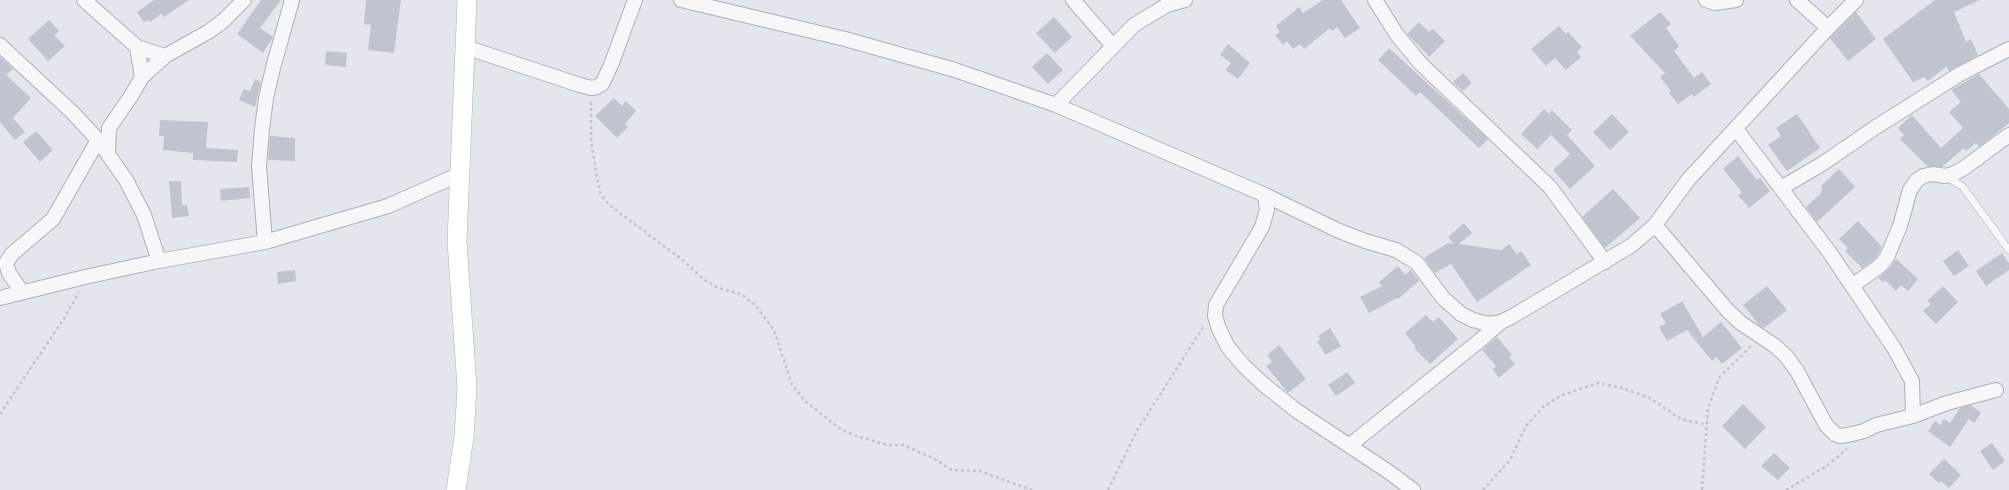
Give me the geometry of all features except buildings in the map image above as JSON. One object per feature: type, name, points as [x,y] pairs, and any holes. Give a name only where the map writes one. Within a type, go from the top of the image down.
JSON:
[{"type":"main road","points":[[456,490],[464,437],[467,388],[463,349],[457,240],[467,0]]},
{"type":"street","points":[[84,0],[137,47],[165,56]]},
{"type":"street","points":[[22,292],[9,273],[6,263],[12,254],[53,219],[95,136],[110,128],[142,77],[165,56],[208,32],[223,21],[244,0]]},
{"type":"street","points":[[265,242],[259,166],[262,129],[266,98],[292,0]]},
{"type":"street","points":[[465,47],[591,88],[602,84],[635,0]]},
{"type":"street","points":[[681,0],[860,43],[955,70],[1056,105],[1265,195],[1338,230],[1365,241],[1396,250],[1417,263],[1443,298],[1461,314],[1473,320],[1489,324],[1501,322]]},
{"type":"street","points":[[1073,0],[1113,46]]},
{"type":"street","points":[[1056,105],[1134,25],[1168,5],[1185,0]]},
{"type":"street","points":[[1375,0],[1397,35],[1420,63],[1550,187],[1605,262]]},
{"type":"street","points":[[1706,0],[1715,3],[1736,0]]},
{"type":"street","points":[[1797,0],[1828,28]]},
{"type":"street","points":[[1350,445],[1501,322],[1632,245],[1654,225],[1688,180],[1828,28],[1856,0]]},
{"type":"street","points":[[0,45],[95,136],[126,180],[144,215],[159,261]]},
{"type":"street","points":[[137,47],[142,77]]},
{"type":"street","points":[[1781,188],[1822,164],[1954,78],[2009,49]]},
{"type":"street","points":[[108,155],[110,128]]},
{"type":"street","points":[[1736,129],[1830,253],[1894,348],[1912,381],[1913,416]]},
{"type":"street","points":[[1852,286],[1881,265],[1887,257],[1900,226],[1910,190],[1916,181],[1923,176],[1933,174],[1945,176],[1964,168],[2009,135]]},
{"type":"street","points":[[0,298],[159,261],[265,242],[388,206],[460,174]]},
{"type":"street","points":[[1265,195],[1267,210],[1262,227],[1216,305],[1215,316],[1219,329],[1228,347],[1243,365],[1263,384],[1297,411],[1350,445],[1413,490]]},
{"type":"street","points":[[1654,225],[1728,312],[1786,356],[1797,371],[1814,404],[1830,430],[1840,436],[1864,431],[1876,425],[1913,416],[1947,403],[1996,390]]},
{"type":"lane","points":[[1945,176],[1962,186],[2009,250]]},
{"type":"path","points":[[591,88],[591,140],[600,193],[609,205],[620,215],[680,258],[706,281],[718,288],[741,294],[755,305],[774,330],[792,385],[806,402],[839,428],[853,435],[887,445],[903,445],[933,458],[952,470],[979,471],[1032,490]]},
{"type":"path","points":[[0,414],[63,320],[76,298],[85,277]]},
{"type":"path","points":[[1108,490],[1138,429],[1170,381],[1216,305]]},
{"type":"path","points":[[1702,490],[1707,441],[1708,408],[1719,378],[1761,336]]},
{"type":"path","points":[[1483,490],[1510,460],[1526,426],[1543,407],[1560,396],[1580,388],[1599,383],[1622,388],[1650,398],[1681,419],[1707,425]]},
{"type":"path","points":[[1786,490],[1825,467],[1844,453],[1864,431]]}]
